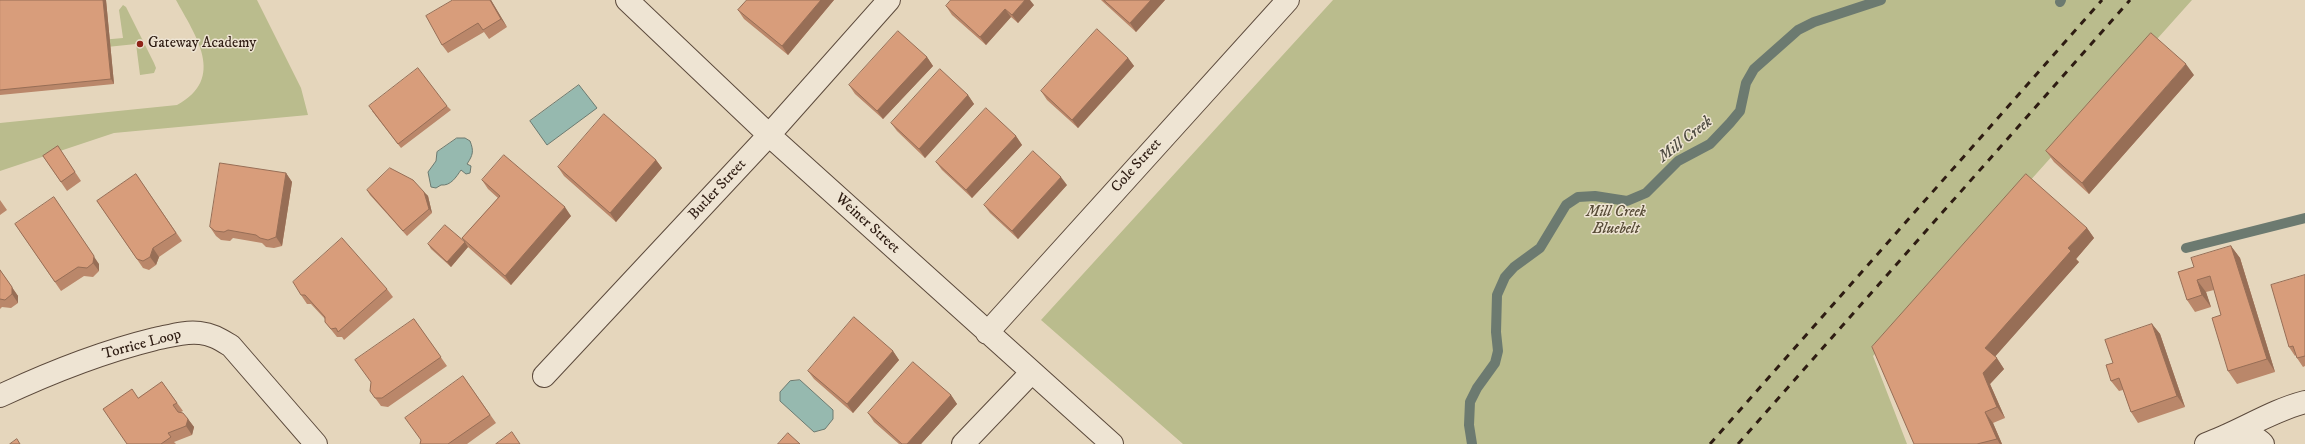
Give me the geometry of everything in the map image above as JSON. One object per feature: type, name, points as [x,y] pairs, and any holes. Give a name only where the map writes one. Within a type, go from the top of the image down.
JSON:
[{"type":"street","name":"Weiner Street","points":[[627,0],[769,135],[1031,373],[1112,444]]},
{"type":"street","name":"Butler Street","points":[[544,376],[769,135],[889,0]]},
{"type":"street","name":"Cole Street","points":[[987,333],[1288,0]]},
{"type":"street","name":"Torrice Loop","points":[[0,396],[35,380],[139,343],[179,334],[200,333],[218,338],[231,346],[316,444]]},
{"type":"street","points":[[963,444],[1031,373]]},
{"type":"street","points":[[2206,444],[2232,435],[2285,407],[2305,402]]},
{"type":"street","points":[[2232,435],[2248,435],[2263,444]]},
{"type":"green space","points":[[176,0],[257,0],[301,88],[308,115],[114,133],[0,171],[0,123],[177,105],[192,94],[201,82],[204,69],[202,56],[198,41]]},
{"type":"green space","name":"Mill Creek Bluebelt","points":[[1333,0],[2192,0],[1873,356],[1907,444],[1183,444],[1041,320]]},
{"type":"green space","points":[[123,5],[126,7],[154,63],[156,68],[154,73],[140,75],[136,44],[0,58],[0,49],[123,38],[119,10]]},
{"type":"water","points":[[579,85],[597,108],[547,145],[530,121]]},
{"type":"water","points":[[457,138],[465,138],[470,141],[472,153],[467,164],[471,166],[470,173],[466,174],[461,170],[450,183],[436,188],[431,187],[428,172],[436,161],[437,152]]},
{"type":"water","points":[[800,380],[833,410],[833,419],[825,429],[814,432],[780,401],[780,392],[790,381]]},
{"type":"building","points":[[0,0],[103,0],[111,79],[0,90]]},
{"type":"building","points":[[453,0],[490,0],[501,19],[483,30],[478,23],[442,45],[426,16]]},
{"type":"building","points":[[747,0],[821,0],[782,46],[738,10]]},
{"type":"building","points":[[951,0],[1025,0],[1012,15],[1005,9],[980,37],[946,6]]},
{"type":"building","points":[[1104,0],[1151,0],[1130,23]]},
{"type":"building","points":[[1097,29],[1128,58],[1072,120],[1041,91]]},
{"type":"building","points":[[898,31],[927,57],[877,111],[849,85]]},
{"type":"building","points":[[2151,33],[2186,64],[2082,183],[2046,151]]},
{"type":"building","points":[[418,68],[447,106],[398,144],[369,106]]},
{"type":"building","points":[[940,69],[968,95],[919,149],[891,123]]},
{"type":"building","points":[[986,108],[1016,136],[966,190],[936,162]]},
{"type":"building","points":[[604,114],[656,160],[610,213],[558,167]]},
{"type":"building","points":[[58,146],[75,172],[61,182],[43,156]]},
{"type":"building","points":[[1033,151],[1061,177],[1012,231],[984,205]]},
{"type":"building","points":[[504,155],[565,207],[505,276],[462,238],[500,196],[482,180]]},
{"type":"building","points":[[220,163],[286,173],[276,237],[268,240],[260,238],[256,235],[228,230],[224,232],[215,231],[210,227]]},
{"type":"building","points":[[390,168],[413,180],[424,192],[429,209],[403,231],[367,190]]},
{"type":"building","points":[[136,174],[176,233],[153,248],[150,257],[143,261],[137,259],[97,201]]},
{"type":"building","points":[[2026,174],[2087,228],[2068,248],[2071,251],[1985,348],[1997,358],[1983,373],[1997,407],[1985,412],[1997,439],[1977,444],[1914,444],[1872,347]]},
{"type":"building","points":[[54,197],[94,256],[93,263],[87,268],[78,267],[55,282],[15,224]]},
{"type":"building","points":[[445,225],[465,242],[447,262],[428,244]]},
{"type":"building","points":[[342,238],[387,289],[338,332],[336,328],[331,329],[325,322],[325,317],[305,295],[301,295],[293,282]]},
{"type":"building","points":[[2231,246],[2267,359],[2228,371],[2212,318],[2221,315],[2210,276],[2197,280],[2202,295],[2187,300],[2178,272],[2194,267],[2191,258]]},
{"type":"building","points":[[0,270],[12,287],[12,294],[5,300],[0,299]]},
{"type":"building","points":[[2305,275],[2305,356],[2297,358],[2293,346],[2289,347],[2271,285]]},
{"type":"building","points":[[854,317],[893,351],[847,404],[808,371]]},
{"type":"building","points":[[414,319],[441,357],[382,398],[375,398],[370,391],[371,382],[355,360]]},
{"type":"building","points":[[2152,324],[2177,396],[2131,412],[2119,378],[2111,381],[2106,365],[2113,363],[2105,340]]},
{"type":"building","points":[[913,362],[951,395],[907,444],[902,444],[868,413]]},
{"type":"building","points":[[463,376],[490,415],[448,444],[420,444],[421,440],[405,418]]},
{"type":"building","points":[[162,382],[177,403],[173,405],[178,412],[183,413],[188,419],[186,426],[168,433],[171,437],[161,444],[127,444],[103,409],[132,389],[138,398]]},
{"type":"building","points":[[512,432],[520,444],[496,444]]},
{"type":"building","points":[[788,433],[800,444],[778,444]]},
{"type":"building","points":[[17,439],[20,444],[10,444]]},
{"type":"waterway","name":"Mill Creek","points":[[1472,444],[1469,425],[1470,402],[1477,388],[1495,363],[1498,351],[1496,332],[1497,295],[1505,277],[1514,267],[1540,248],[1566,205],[1578,197],[1595,196],[1627,201],[1646,193],[1678,161],[1710,144],[1730,123],[1740,111],[1746,83],[1754,69],[1798,30],[1814,22],[1881,0]]},
{"type":"waterway","points":[[2186,248],[2305,218]]},
{"type":"railway","points":[[1710,444],[2102,0]]},
{"type":"railway","points":[[1738,444],[2130,0]]},
{"type":"place","name":"Gateway Academy","points":[[140,44]]}]
